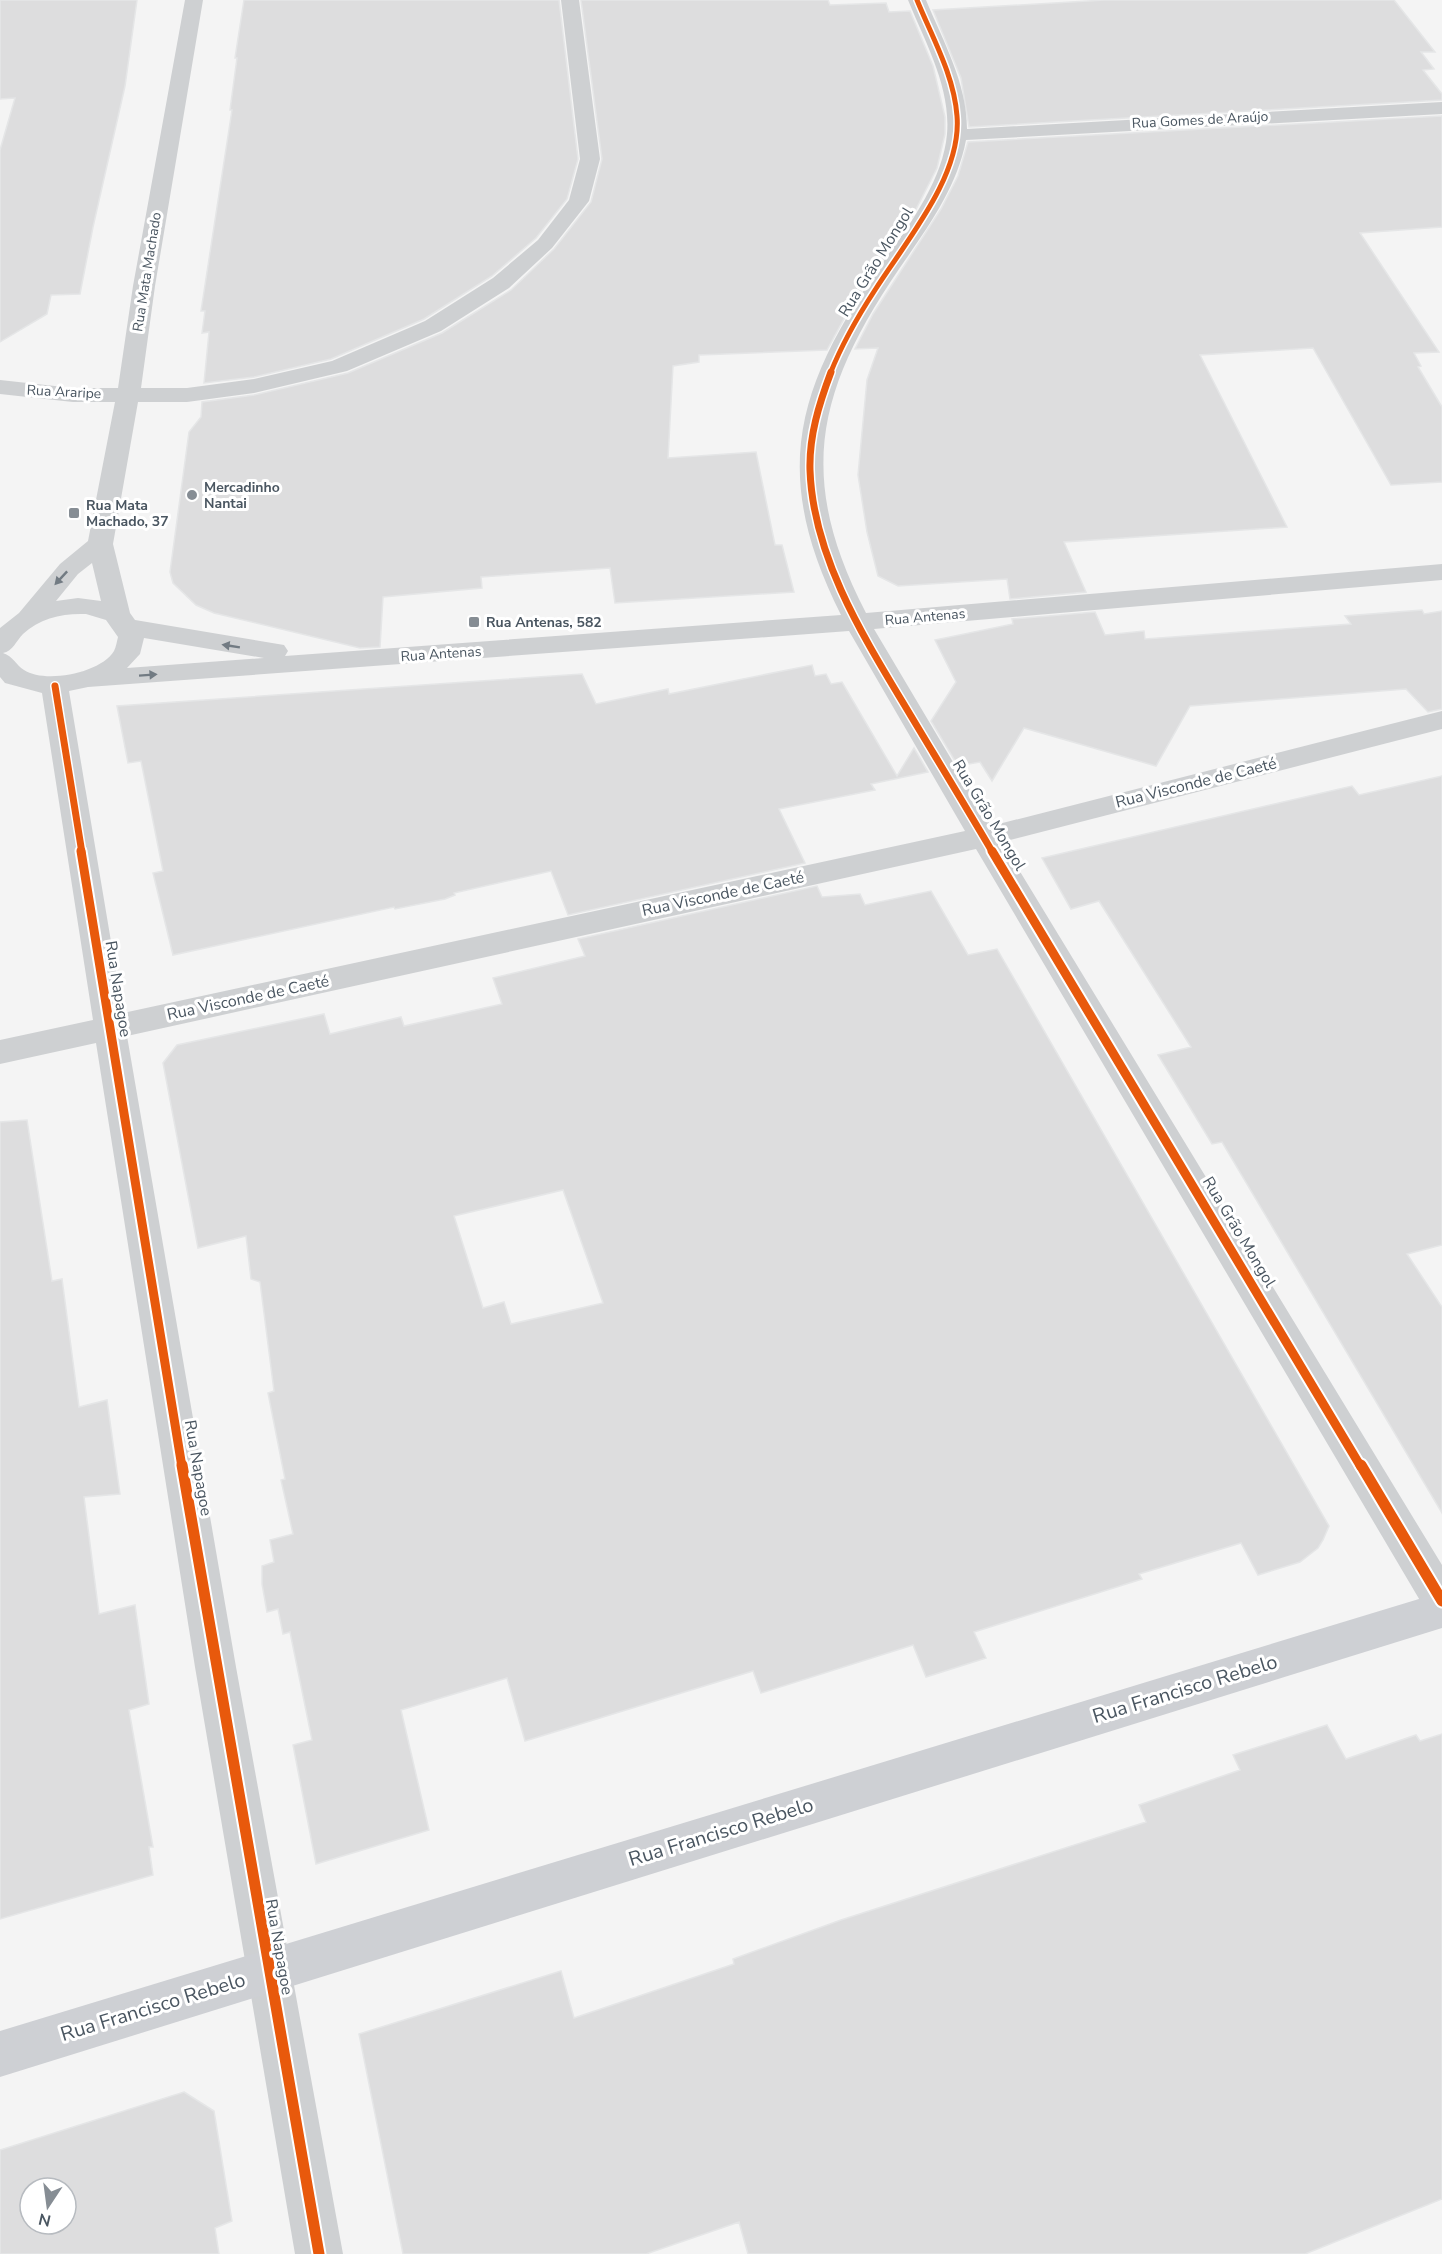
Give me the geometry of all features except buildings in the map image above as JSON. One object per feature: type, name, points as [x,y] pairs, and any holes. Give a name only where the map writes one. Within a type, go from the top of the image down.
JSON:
[{"type":"street","name":"Rua Mata Machado","points":[[123,621],[100,544],[128,395],[144,286],[194,0]]},
{"type":"street","name":"Rua Araripe","points":[[0,387],[74,395],[128,395],[188,394],[254,386],[339,366],[433,326],[501,283],[545,244],[579,201],[590,159],[570,0]]},
{"type":"street","name":"Rua Grão Mongol","points":[[917,0],[950,84],[956,111],[957,135],[947,167],[933,199],[897,258],[861,309],[836,360],[816,416],[810,468],[818,525],[836,578],[857,622],[1442,1600]]},
{"type":"street","name":"Rua Gomes de Araújo","points":[[957,135],[1442,108]]},
{"type":"street","points":[[9,632],[69,569],[100,544]]},
{"type":"street","name":"Rua Antenas","points":[[42,682],[373,660],[857,622],[1442,572]]},
{"type":"street","name":"Rua Antenas","points":[[9,632],[48,610],[72,606],[97,608],[123,621],[239,648],[373,660]]},
{"type":"street","points":[[0,661],[42,682],[113,668],[127,653],[132,639],[123,621]]},
{"type":"street","name":"Rua Napagoe","points":[[42,682],[109,1028],[268,1972],[319,2254]]},
{"type":"street","name":"Rua Visconde de Caeté","points":[[0,1052],[985,837],[1442,720]]},
{"type":"street","name":"Rua Francisco Rebelo","points":[[0,2054],[1442,1610]]},
{"type":"cycle path","points":[[917,0],[945,65],[955,99],[957,134],[954,150],[940,186],[908,241],[860,314],[846,339],[824,391],[811,443],[810,469],[815,512],[827,553],[850,608],[896,691],[1442,1601]]},
{"type":"cycle path","points":[[55,686],[182,1471],[319,2254]]},
{"type":"place","name":"Mercadinho Nantai","points":[[192,495]]},
{"type":"place","name":"Rua Mata Machado, 37","points":[[74,513]]},
{"type":"place","name":"Rua Antenas, 582","points":[[474,622]]}]
